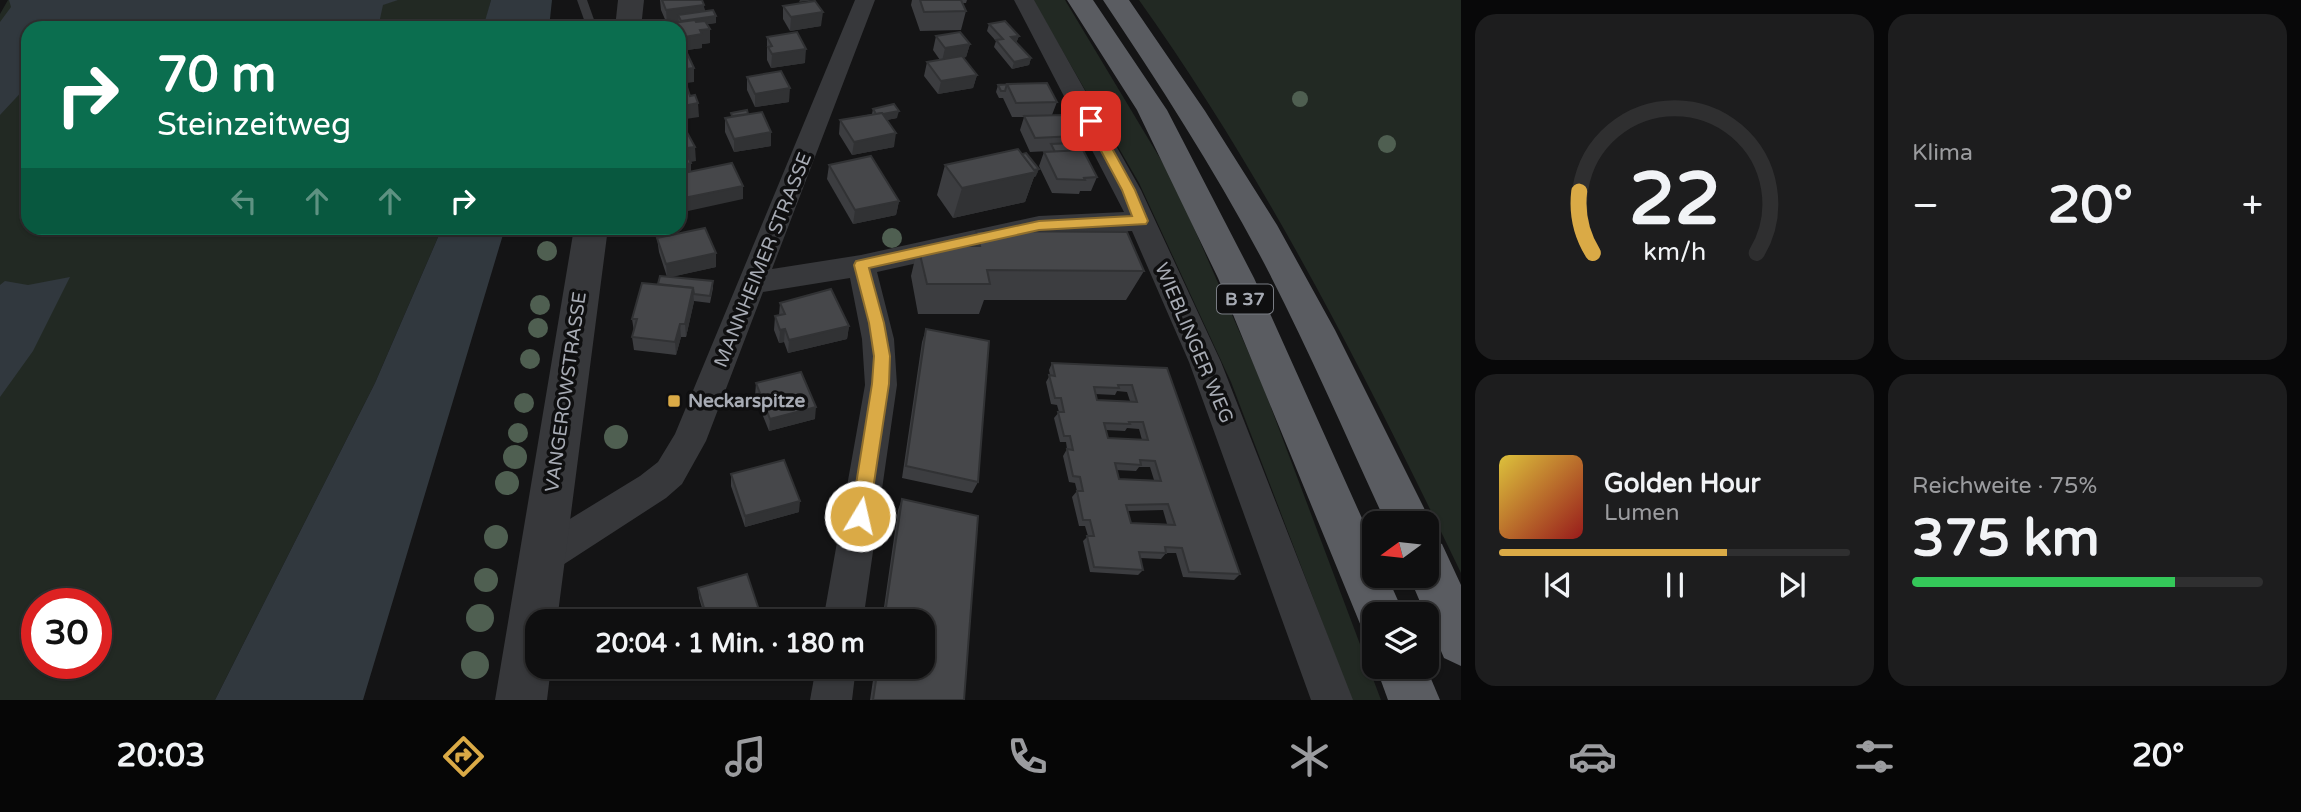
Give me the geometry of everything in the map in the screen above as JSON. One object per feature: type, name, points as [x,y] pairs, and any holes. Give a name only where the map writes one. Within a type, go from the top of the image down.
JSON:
[{"type":"highway","name":"B 37","points":[[1080,0],[1152,110],[1236,278],[1375,602]]},
{"type":"highway","name":"B 37","points":[[1116,0],[1191,109],[1255,218],[1301,302],[1402,511]]},
{"type":"highway","points":[[1438,588],[1461,641]]},
{"type":"highway","points":[[1406,679],[1414,700]]},
{"type":"street","points":[[629,21],[631,0]]},
{"type":"street","name":"MANNHEIMER STRASSE","points":[[542,557],[653,487],[670,473],[689,441],[755,282],[865,0]]},
{"type":"street","name":"WIEBLINGER WEG","points":[[1024,0],[1128,190],[1205,362],[1332,700]]},
{"type":"street","points":[[755,282],[794,278],[861,265],[1039,226],[1141,221]]},
{"type":"street","name":"VANGEROWSTRASSE","points":[[542,557],[590,235]]},
{"type":"street","points":[[845,609],[881,384],[882,356],[877,323],[861,265]]},
{"type":"street","points":[[521,700],[542,557]]},
{"type":"street","points":[[831,700],[834,679]]},
{"type":"lane","points":[[582,0],[590,21]]},
{"type":"shaded area","points":[[8,0],[491,0],[486,21],[21,21],[21,235],[439,235],[375,383],[215,700],[0,700],[0,14]]},
{"type":"shaded area","points":[[9,0],[398,0],[383,5],[380,21],[21,21],[21,92],[0,115],[0,22],[11,7]]},
{"type":"shaded area","points":[[491,0],[552,0],[550,21],[485,21]]},
{"type":"shaded area","points":[[1033,0],[1065,0],[1173,180],[1261,381],[1362,649],[1362,679],[1373,679],[1381,700],[1352,700],[1231,382],[1139,183]]},
{"type":"shaded area","points":[[1139,0],[1461,0],[1461,573],[1439,528],[1439,511],[1430,511],[1312,279],[1230,137]]},
{"type":"shaded area","points":[[439,235],[503,235],[363,700],[215,700],[375,383]]},
{"type":"shaded area","points":[[70,277],[33,351],[0,397],[0,285],[5,281],[28,285]]},
{"type":"building","points":[[662,0],[702,0],[704,5],[666,10]]},
{"type":"building","points":[[920,0],[961,0],[966,11],[924,12]]},
{"type":"building","points":[[815,1],[823,12],[791,17],[783,6]]},
{"type":"building","points":[[713,10],[716,16],[681,21],[678,15]]},
{"type":"building","points":[[686,21],[705,21],[710,29],[700,30],[702,34],[686,37]]},
{"type":"building","points":[[1005,21],[1019,36],[1011,37],[1031,58],[1014,62],[996,40],[1003,39],[989,24]]},
{"type":"building","points":[[797,32],[806,49],[772,54],[768,47],[772,46],[767,37]]},
{"type":"building","points":[[960,32],[970,44],[945,48],[936,36]]},
{"type":"building","points":[[686,51],[694,68],[686,69]]},
{"type":"building","points":[[962,56],[977,75],[941,81],[927,62]]},
{"type":"building","points":[[781,71],[790,88],[755,94],[747,77]]},
{"type":"building","points":[[1047,83],[1057,102],[1016,103],[1007,84]]},
{"type":"building","points":[[1007,84],[1005,91],[1001,91],[998,85]]},
{"type":"building","points":[[686,87],[690,96],[695,95],[698,103],[686,106]]},
{"type":"building","points":[[894,104],[899,111],[876,114],[873,109]]},
{"type":"building","points":[[747,110],[748,114],[732,116],[731,113]]},
{"type":"building","points":[[762,112],[771,132],[734,139],[725,118]]},
{"type":"building","points":[[882,113],[896,133],[854,142],[840,120]]},
{"type":"building","points":[[1064,115],[1075,136],[1035,138],[1024,116]]},
{"type":"building","points":[[686,130],[695,147],[686,148]]},
{"type":"building","points":[[1073,143],[1077,151],[1055,152],[1051,144]]},
{"type":"building","points":[[1018,149],[1036,172],[962,188],[945,165]]},
{"type":"building","points":[[1083,150],[1097,177],[1084,178],[1085,180],[1057,179],[1044,152]]},
{"type":"building","points":[[1026,153],[1039,169],[1034,170],[1022,154]]},
{"type":"building","points":[[871,156],[899,201],[855,210],[829,165]]},
{"type":"building","points":[[732,163],[743,186],[686,198],[686,173]]},
{"type":"building","points":[[705,228],[716,253],[666,264],[657,238],[686,235],[686,232]]},
{"type":"building","points":[[976,231],[1127,232],[1144,271],[987,270],[990,284],[927,284],[918,246],[980,246]]},
{"type":"building","points":[[660,276],[713,281],[710,296],[694,294],[693,288],[658,284]]},
{"type":"building","points":[[642,283],[693,288],[685,324],[680,324],[675,342],[632,337],[637,319],[632,319]]},
{"type":"building","points":[[831,289],[849,326],[789,340],[785,329],[780,330],[775,316],[785,314],[780,303]]},
{"type":"building","points":[[926,329],[989,341],[978,482],[906,466]]},
{"type":"building","points":[[1052,363],[1167,368],[1240,574],[1189,572],[1182,548],[1165,547],[1166,553],[1139,552],[1143,570],[1094,567],[1087,536],[1094,536],[1090,520],[1083,520],[1077,491],[1083,491],[1080,477],[1073,476],[1067,449],[1073,450],[1070,436],[1064,436],[1058,412],[1064,412],[1061,398],[1055,398],[1049,375],[1055,376]],"holes":[[[1118,385],[1132,385],[1137,402],[1097,400],[1094,387],[1119,388]],[[1129,422],[1143,422],[1148,440],[1108,438],[1104,423],[1130,424]],[[1140,460],[1155,461],[1161,481],[1119,479],[1115,463],[1141,465]],[[1168,504],[1175,525],[1131,523],[1126,505]]]},
{"type":"building","points":[[801,372],[816,407],[770,419],[756,383]]},
{"type":"building","points":[[784,460],[800,501],[745,516],[731,474]]},
{"type":"building","points":[[902,499],[978,516],[964,700],[873,700],[876,679],[935,679],[935,609],[886,609]]},
{"type":"building","points":[[747,574],[759,609],[704,609],[698,588]]},
{"type":"place","name":"Neckarspitze","points":[[674,401]]},
{"type":"route","points":[[860,516],[881,384],[882,356],[877,323],[861,265],[1039,226],[1141,221],[1128,190],[1091,121]]}]
